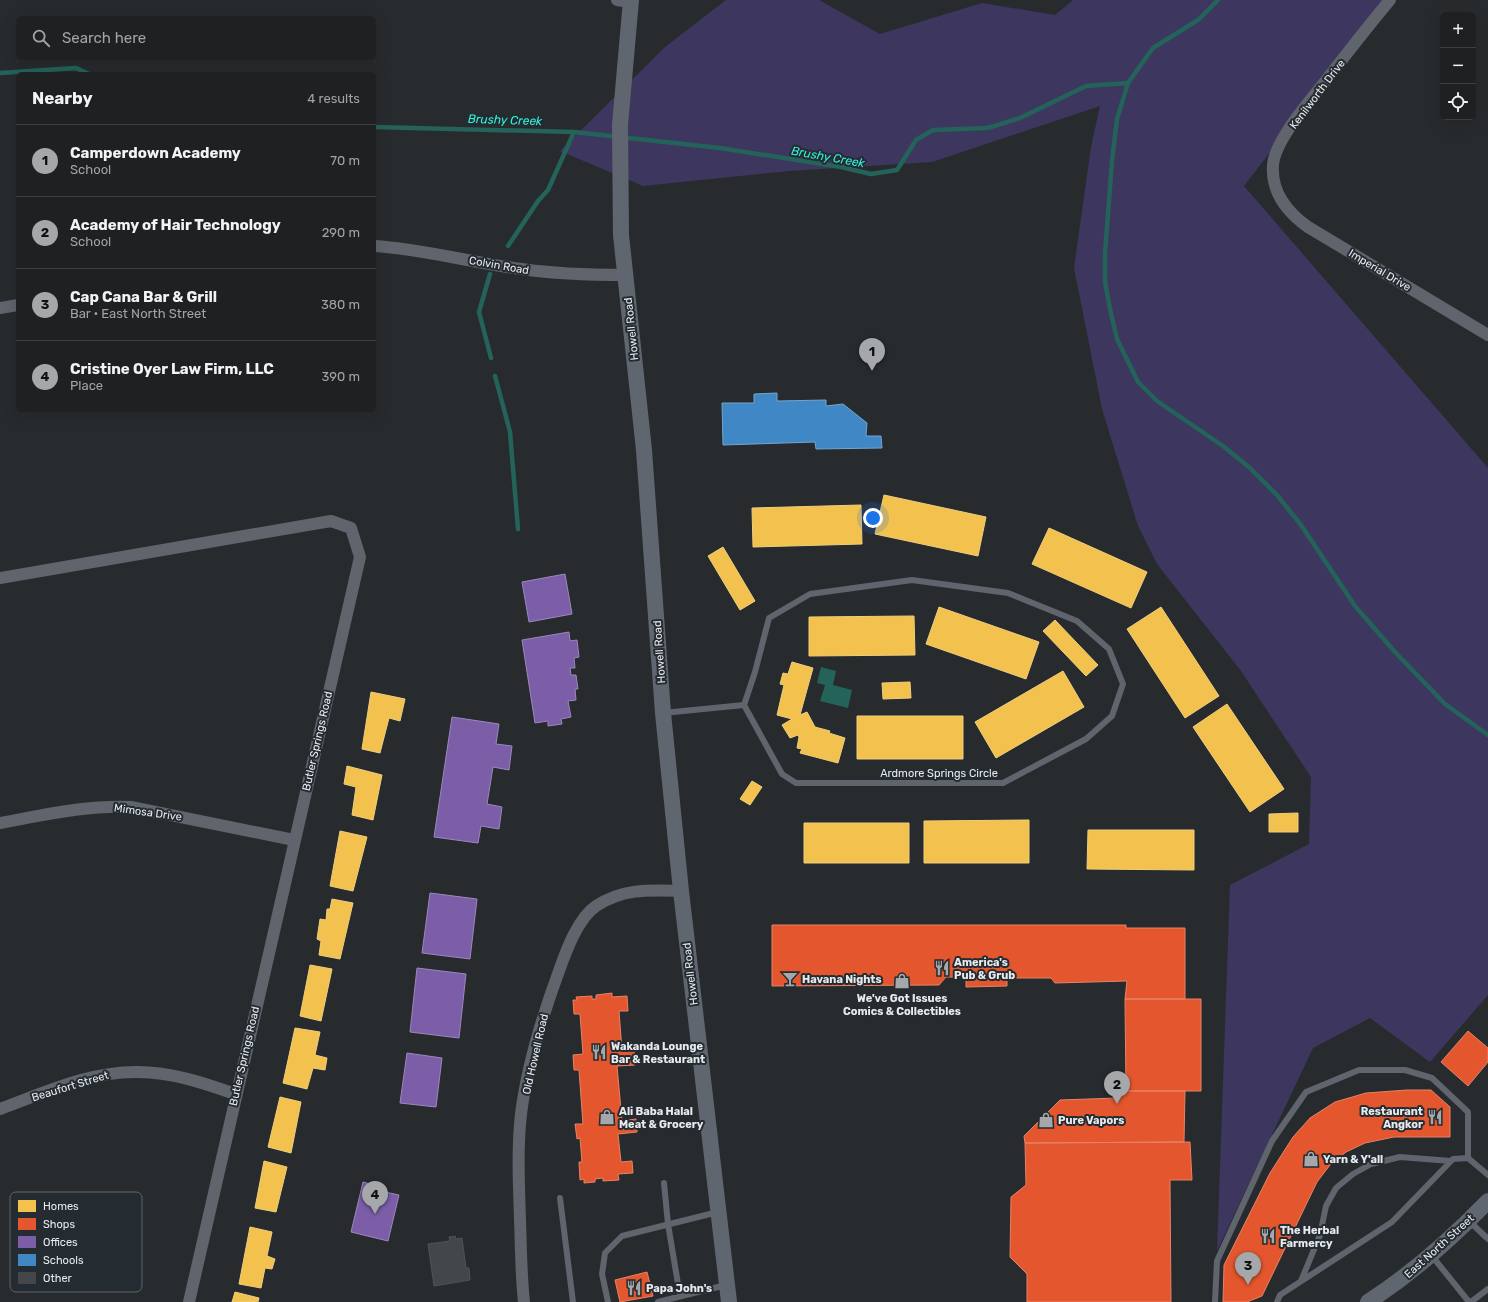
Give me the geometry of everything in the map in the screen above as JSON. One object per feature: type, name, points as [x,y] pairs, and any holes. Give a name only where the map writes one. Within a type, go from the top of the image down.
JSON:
[{"type":"main road","name":"Howell Road","points":[[626,0],[620,181],[621,235],[644,450],[663,713],[681,891],[729,1302]]},
{"type":"main road","name":"East North Street","points":[[1368,1302],[1399,1282],[1432,1256],[1488,1201]]},
{"type":"street","name":"Kenilworth Drive","points":[[1279,198],[1273,176],[1273,164],[1278,147],[1294,122],[1390,0]]},
{"type":"street","name":"Imperial Drive","points":[[1279,198],[1285,207],[1308,227],[1488,334]]},
{"type":"street","name":"Colvin Road","points":[[376,246],[397,247],[522,269],[578,274],[625,275]]},
{"type":"street","points":[[0,308],[16,305]]},
{"type":"street","name":"Butler Springs Road","points":[[0,578],[331,521],[351,528],[360,556],[235,1094],[189,1302]]},
{"type":"street","name":"Mimosa Drive","points":[[0,823],[75,809],[107,806],[130,807],[294,840]]},
{"type":"street","name":"Old Howell Road","points":[[524,1302],[518,1159],[521,1114],[532,1056],[548,1000],[566,951],[588,914],[596,906],[607,900],[637,890],[681,891]]},
{"type":"street","name":"Beaufort Street","points":[[0,1110],[58,1088],[113,1073],[161,1073],[210,1085],[235,1094]]},
{"type":"lane","name":"Ardmore Springs Circle","points":[[912,580],[1008,593],[1077,621],[1109,649],[1123,684],[1112,716],[1086,739],[1003,783],[796,783],[782,774],[744,705],[755,672],[769,618],[810,594],[912,580]]},
{"type":"lane","points":[[663,713],[744,705]]},
{"type":"lane","points":[[1215,1302],[1217,1261],[1272,1141],[1306,1092],[1359,1070],[1405,1070],[1432,1078],[1468,1112],[1468,1158]]},
{"type":"lane","points":[[1301,1281],[1320,1234],[1326,1206],[1336,1188],[1352,1174],[1371,1164],[1400,1156],[1451,1161]]},
{"type":"lane","points":[[1277,1302],[1280,1295],[1392,1222],[1453,1159],[1468,1158],[1488,1175]]},
{"type":"lane","points":[[664,1183],[668,1224],[680,1296]]},
{"type":"lane","points":[[560,1198],[573,1302]]},
{"type":"lane","points":[[608,1302],[602,1274],[605,1253],[622,1236],[718,1212]]},
{"type":"lane","points":[[1468,1221],[1488,1239]]},
{"type":"lane","points":[[1432,1256],[1470,1302],[1488,1289]]},
{"type":"lane","points":[[658,1302],[727,1284]]},
{"type":"shaded area","points":[[726,0],[819,0],[880,34],[982,3],[1055,15],[1073,0],[1387,0],[1244,186],[1488,468],[1488,995],[1430,1062],[1370,1018],[1313,1048],[1217,1251],[1230,885],[1309,844],[1311,777],[1241,671],[1157,564],[1138,526],[1102,409],[1074,268],[1091,147],[1100,106],[932,162],[789,171],[643,186],[560,151],[665,47]]},
{"type":"shaded area","points":[[821,667],[836,671],[833,685],[852,690],[848,708],[820,701],[825,685],[817,683]]},
{"type":"building: Homes","points":[[884,495],[986,517],[978,556],[875,534]]},
{"type":"building: Homes","points":[[861,505],[862,544],[753,547],[752,508]]},
{"type":"building: Homes","points":[[1049,528],[1147,572],[1131,608],[1032,564]]},
{"type":"building: Homes","points":[[723,547],[755,601],[740,610],[708,556]]},
{"type":"building: Homes","points":[[939,607],[1039,642],[1026,679],[926,644]]},
{"type":"building: Homes","points":[[1161,607],[1219,696],[1185,718],[1127,629]]},
{"type":"building: Homes","points":[[914,616],[915,655],[809,656],[809,617]]},
{"type":"building: Homes","points":[[1055,620],[1098,665],[1086,676],[1043,631]]},
{"type":"building: Homes","points":[[792,662],[813,668],[800,715],[807,712],[815,727],[830,731],[829,733],[845,738],[838,763],[800,753],[802,749],[797,748],[798,735],[790,738],[782,725],[792,719],[777,715],[784,685],[780,684],[783,673],[788,674]]},
{"type":"building: Homes","points":[[1063,671],[1084,707],[996,758],[975,722]]},
{"type":"building: Homes","points":[[910,682],[911,698],[883,699],[882,683]]},
{"type":"building: Homes","points":[[371,692],[405,699],[400,721],[389,718],[380,753],[362,749]]},
{"type":"building: Homes","points":[[1227,704],[1284,789],[1250,812],[1193,727]]},
{"type":"building: Homes","points":[[857,716],[963,716],[963,759],[857,759]]},
{"type":"building: Homes","points":[[347,766],[382,775],[373,820],[352,815],[356,787],[344,784]]},
{"type":"building: Homes","points":[[752,781],[762,787],[750,805],[740,799]]},
{"type":"building: Homes","points":[[1298,813],[1298,832],[1269,832],[1269,814]]},
{"type":"building: Homes","points":[[1029,820],[1029,863],[924,863],[924,821]]},
{"type":"building: Homes","points":[[804,823],[909,823],[909,863],[804,863]]},
{"type":"building: Homes","points":[[1088,830],[1194,830],[1194,870],[1087,869]]},
{"type":"building: Homes","points":[[340,831],[367,837],[353,891],[330,886]]},
{"type":"building: Homes","points":[[332,899],[353,903],[340,959],[319,955],[321,941],[317,939],[320,919],[326,920],[327,909],[330,909]]},
{"type":"building: Homes","points":[[310,965],[332,969],[321,1021],[300,1016]]},
{"type":"building: Homes","points":[[295,1028],[320,1032],[315,1055],[327,1058],[325,1070],[313,1068],[307,1089],[283,1083]]},
{"type":"building: Homes","points":[[280,1097],[301,1102],[291,1153],[268,1147]]},
{"type":"building: Homes","points":[[264,1161],[287,1167],[276,1212],[255,1208]]},
{"type":"building: Homes","points":[[250,1227],[272,1232],[267,1256],[275,1259],[272,1269],[265,1268],[261,1288],[239,1284]]},
{"type":"building: Homes","points":[[235,1292],[259,1298],[258,1302],[232,1302]]},
{"type":"building: Shops","points":[[772,925],[1126,925],[1126,928],[1185,928],[1185,999],[1125,999],[1127,981],[1055,983],[1051,978],[1007,978],[1007,986],[966,987],[966,977],[946,977],[939,985],[772,986]]},
{"type":"building: Shops","points":[[612,993],[612,997],[627,996],[628,1011],[619,1011],[622,1051],[634,1050],[635,1065],[617,1066],[622,1121],[636,1119],[637,1132],[618,1134],[621,1162],[632,1161],[633,1173],[618,1174],[619,1180],[603,1181],[603,1178],[595,1179],[595,1182],[584,1183],[584,1179],[580,1180],[579,1162],[582,1162],[580,1138],[577,1139],[575,1124],[583,1124],[579,1070],[574,1070],[573,1055],[583,1054],[580,1014],[574,1014],[573,1000],[577,1000],[576,997],[592,996],[592,999],[596,999],[596,995]]},
{"type":"building: Shops","points":[[1125,999],[1201,999],[1201,1091],[1126,1091]]},
{"type":"building: Shops","points":[[1468,1031],[1488,1048],[1488,1062],[1468,1086],[1441,1062]]},
{"type":"building: Shops","points":[[1431,1090],[1450,1107],[1450,1137],[1394,1137],[1365,1143],[1346,1152],[1330,1165],[1317,1182],[1262,1296],[1247,1302],[1223,1302],[1224,1265],[1270,1173],[1293,1137],[1310,1118],[1335,1102],[1366,1093]]},
{"type":"building: Shops","points":[[1126,1091],[1185,1091],[1184,1142],[1025,1143],[1024,1136],[1060,1100],[1117,1098]]},
{"type":"building: Shops","points":[[1190,1142],[1192,1180],[1170,1180],[1171,1302],[1027,1302],[1027,1274],[1010,1257],[1011,1197],[1026,1185],[1025,1143]]},
{"type":"building: Shops","name":"Papa John's","points":[[647,1272],[653,1296],[620,1302],[615,1280]]},
{"type":"building: Offices","points":[[565,574],[572,614],[529,622],[522,582]]},
{"type":"building: Offices","points":[[569,632],[570,641],[577,640],[579,657],[574,658],[575,668],[570,668],[571,675],[576,675],[578,689],[575,689],[576,700],[568,701],[571,717],[561,719],[562,724],[548,726],[548,721],[535,723],[522,640]]},
{"type":"building: Offices","points":[[452,717],[499,724],[496,744],[512,746],[509,770],[493,767],[487,804],[502,807],[499,829],[481,826],[478,843],[434,837]]},
{"type":"building: Offices","points":[[430,893],[477,899],[470,959],[422,953]]},
{"type":"building: Offices","points":[[417,968],[466,974],[459,1038],[410,1032]]},
{"type":"building: Offices","points":[[407,1053],[442,1058],[436,1107],[400,1103]]},
{"type":"building: Offices","points":[[363,1182],[377,1186],[376,1190],[399,1195],[388,1241],[351,1232]]},
{"type":"building: Schools","points":[[777,393],[777,401],[826,400],[826,406],[843,404],[867,423],[866,436],[881,436],[882,448],[816,449],[815,442],[723,445],[722,403],[754,403],[754,394]]},
{"type":"building: Other","points":[[455,1236],[456,1239],[462,1238],[466,1268],[469,1268],[470,1280],[434,1286],[428,1244],[450,1241],[449,1237]]},
{"type":"waterway","points":[[1218,0],[1198,20],[1153,48],[1128,83],[1117,119],[1112,161],[1105,253],[1105,282],[1117,339],[1138,382],[1157,401],[1223,446],[1250,468],[1277,495],[1301,525],[1355,606],[1395,652],[1445,704],[1488,735]]},
{"type":"waterway","name":"Brushy Creek","points":[[0,73],[76,68],[85,72]]},
{"type":"waterway","name":"Brushy Creek","points":[[376,127],[574,132],[720,148],[841,167],[871,174],[897,170],[916,140],[933,130],[988,128],[1020,118],[1086,86],[1128,83]]},
{"type":"waterway","points":[[508,246],[538,201],[548,190],[574,132]]},
{"type":"waterway","points":[[490,274],[479,312],[491,358]]},
{"type":"waterway","points":[[495,376],[510,432],[518,529]]},
{"type":"place","name":"Camperdown Academy","points":[[872,371]]},
{"type":"place","name":"America's Pub & Grub","points":[[942,968]]},
{"type":"place","name":"Havana Nights","points":[[790,979]]},
{"type":"place","name":"We've Got Issues Comics & Collectibles","points":[[902,981]]},
{"type":"place","name":"Wakanda Lounge Bar & Restaurant","points":[[599,1052]]},
{"type":"place","name":"Academy of Hair Technology","points":[[1117,1104]]},
{"type":"place","name":"Ali Baba Halal Meat & Grocery","points":[[607,1117]]},
{"type":"place","name":"Restaurant Angkor","points":[[1435,1117]]},
{"type":"place","name":"Pure Vapors","points":[[1046,1120]]},
{"type":"place","name":"Yarn & Y'all","points":[[1311,1159]]},
{"type":"place","name":"Cristine Oyer Law Firm, LLC","points":[[375,1214]]},
{"type":"place","name":"The Herbal Farmercy","points":[[1268,1236]]},
{"type":"place","name":"Cap Cana Bar & Grill","points":[[1248,1285]]},
{"type":"place","name":"Papa John's","points":[[634,1288]]}]
